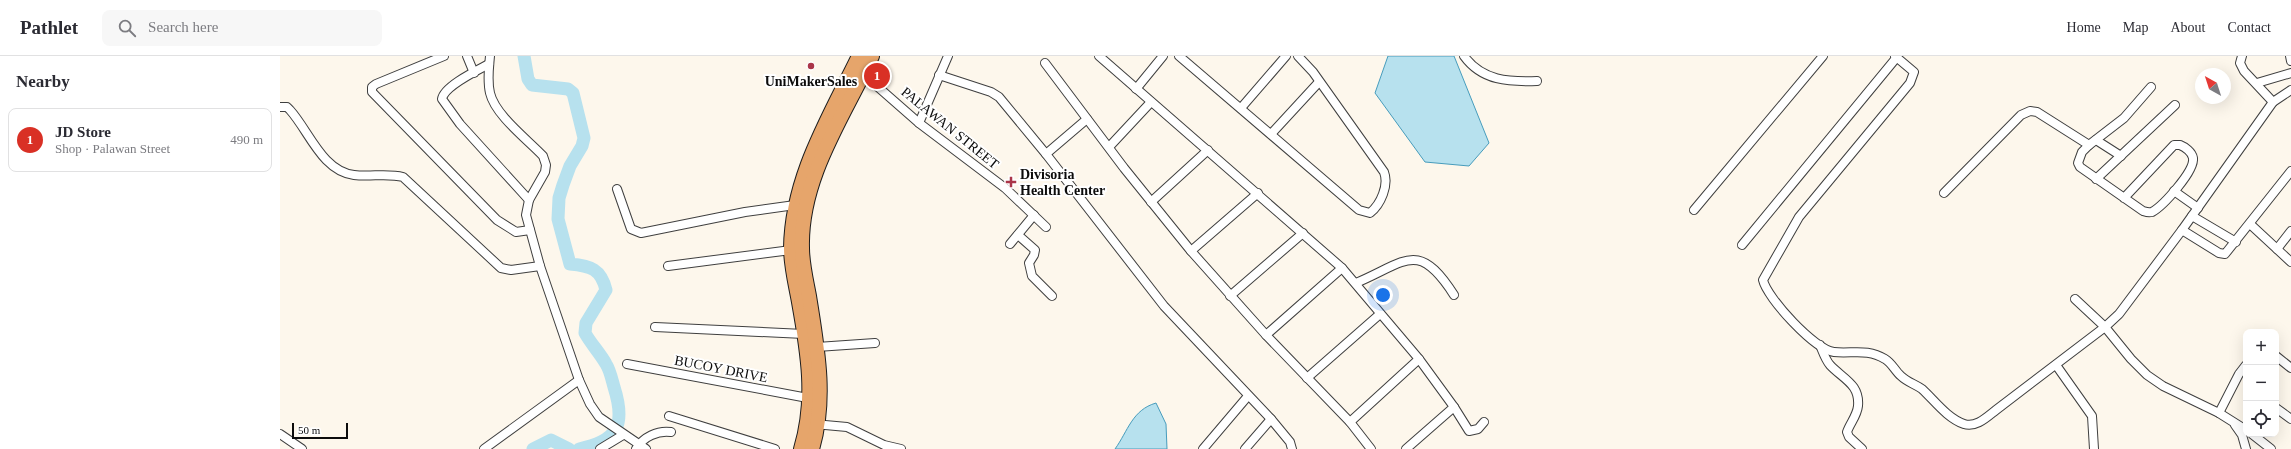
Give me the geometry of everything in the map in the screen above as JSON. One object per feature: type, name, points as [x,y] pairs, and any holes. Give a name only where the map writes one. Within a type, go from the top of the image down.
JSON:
[{"type":"highway","points":[[815,399],[791,250],[795,205],[804,172],[861,61]]},
{"type":"highway","points":[[812,449],[817,347],[802,249],[805,214],[824,153],[861,61]]},
{"type":"highway","points":[[800,449],[813,424]]},
{"type":"street","points":[[444,56],[376,84],[372,87],[372,92],[497,220],[516,232],[530,230]]},
{"type":"street","points":[[467,56],[474,73]]},
{"type":"street","points":[[919,122],[948,56]]},
{"type":"street","points":[[1099,56],[1303,232],[1356,282],[1454,406],[1469,431],[1478,430],[1484,422]]},
{"type":"street","points":[[1136,88],[1162,56]]},
{"type":"street","points":[[1179,56],[1359,210],[1366,213],[1373,210],[1387,182],[1384,172],[1319,82],[1298,56]]},
{"type":"street","points":[[1241,108],[1286,56]]},
{"type":"street","points":[[1464,56],[1475,69],[1496,79],[1514,82],[1537,81]]},
{"type":"street","points":[[1694,210],[1823,56]]},
{"type":"street","points":[[2242,56],[2241,67],[2273,102]]},
{"type":"street","points":[[2290,56],[2291,61]]},
{"type":"street","points":[[1742,245],[1896,57],[1914,72],[1910,83],[1799,217],[1763,280],[1765,288],[1782,309],[1820,346],[1829,363],[1854,386],[1858,406],[1848,434],[1862,449]]},
{"type":"street","points":[[490,60],[474,73],[445,92],[442,96],[444,103],[529,200]]},
{"type":"street","points":[[490,60],[488,76],[490,94],[498,110],[543,156],[546,165],[541,181],[529,200],[526,215],[540,266],[579,380],[590,404],[599,417],[640,448],[654,434],[663,431],[671,432]]},
{"type":"street","name":"PALAWAN STREET","points":[[861,61],[919,122],[1005,188],[1046,227]]},
{"type":"street","points":[[1045,63],[1151,202],[1191,250],[1266,335],[1350,422],[1371,449]]},
{"type":"street","points":[[2257,83],[2291,73]]},
{"type":"street","points":[[939,76],[992,92],[999,97],[1046,154],[1143,281],[1248,396],[1271,419],[1290,442],[1292,449]]},
{"type":"street","points":[[1271,134],[1319,82]]},
{"type":"street","points":[[2124,198],[2170,148],[2180,145],[2189,151],[2193,157],[2192,164],[2174,191],[2153,211],[2148,213],[2124,198],[2096,179],[2078,163],[2082,152],[2124,118],[2151,87]]},
{"type":"street","points":[[1820,346],[1834,352],[1865,352],[1884,358],[1900,375],[1921,389],[1947,414],[1962,424],[1969,425],[1978,423],[2056,365],[2105,327],[2119,314],[2198,208],[2273,102],[2291,90]]},
{"type":"street","points":[[1109,147],[1151,102]]},
{"type":"street","points":[[2096,179],[2175,105]]},
{"type":"street","points":[[280,107],[287,107],[290,110],[329,162],[340,171],[361,176],[403,177],[501,268],[511,270],[540,266]]},
{"type":"street","points":[[1944,193],[2021,116],[2030,111],[2037,112],[2121,156]]},
{"type":"street","points":[[1046,154],[1087,119]]},
{"type":"street","points":[[1151,202],[1208,150]]},
{"type":"street","points":[[2182,230],[2222,254],[2227,252],[2291,171]]},
{"type":"street","points":[[617,189],[631,228],[641,233],[745,212],[795,205]]},
{"type":"street","points":[[2174,191],[2198,208]]},
{"type":"street","points":[[1191,250],[1258,193]]},
{"type":"street","points":[[1010,244],[1034,215]]},
{"type":"street","points":[[2192,216],[2236,242]]},
{"type":"street","points":[[2250,224],[2291,262]]},
{"type":"street","points":[[2277,249],[2291,231]]},
{"type":"street","points":[[1230,296],[1303,232]]},
{"type":"street","points":[[1018,235],[1035,250],[1029,263],[1032,276],[1052,296]]},
{"type":"street","points":[[668,266],[791,250]]},
{"type":"street","points":[[1356,282],[1400,262],[1418,260],[1429,264],[1436,270],[1454,295]]},
{"type":"street","points":[[1266,335],[1342,268]]},
{"type":"street","points":[[2075,299],[2105,327],[2131,359],[2147,375],[2163,386],[2219,413],[2243,428]]},
{"type":"street","points":[[1307,378],[1380,314]]},
{"type":"street","points":[[655,327],[804,334]]},
{"type":"street","points":[[817,347],[850,343],[875,343]]},
{"type":"street","points":[[2279,358],[2291,368]]},
{"type":"street","points":[[1350,422],[1418,359]]},
{"type":"street","name":"BUCOY DRIVE","points":[[627,364],[815,399]]},
{"type":"street","points":[[2056,365],[2092,416],[2094,449]]},
{"type":"street","points":[[2219,413],[2243,369]]},
{"type":"street","points":[[484,449],[579,380]]},
{"type":"street","points":[[1203,449],[1248,396]]},
{"type":"street","points":[[1406,449],[1454,406]]},
{"type":"street","points":[[2279,410],[2291,419]]},
{"type":"street","points":[[669,416],[775,449]]},
{"type":"street","points":[[1245,449],[1271,419]]},
{"type":"street","points":[[2234,423],[2242,435],[2246,449]]},
{"type":"street","points":[[813,424],[847,427],[884,445],[901,449]]},
{"type":"street","points":[[600,449],[620,433]]},
{"type":"street","points":[[280,434],[302,449]]},
{"type":"street","points":[[2256,437],[2271,449]]},
{"type":"water","points":[[1388,56],[1454,56],[1489,143],[1469,166],[1425,162],[1375,93]]},
{"type":"water","points":[[1156,403],[1166,424],[1167,449],[1115,449],[1136,416],[1148,406]]},
{"type":"waterway","points":[[524,56],[528,79],[532,85],[568,89],[573,93],[584,138],[582,146],[570,166],[563,185],[559,198],[558,219],[570,264],[584,266],[594,270],[601,277],[606,290],[586,323],[585,333],[609,369],[618,400],[618,421],[616,429],[610,436],[592,446],[579,449]]},
{"type":"waterway","points":[[533,449],[551,440],[569,449]]},
{"type":"place","name":"UniMakerSales","points":[[811,66]]},
{"type":"place","name":"JD Store","points":[[877,76]]},
{"type":"place","name":"Divisoria Health Center","points":[[1011,182]]}]
